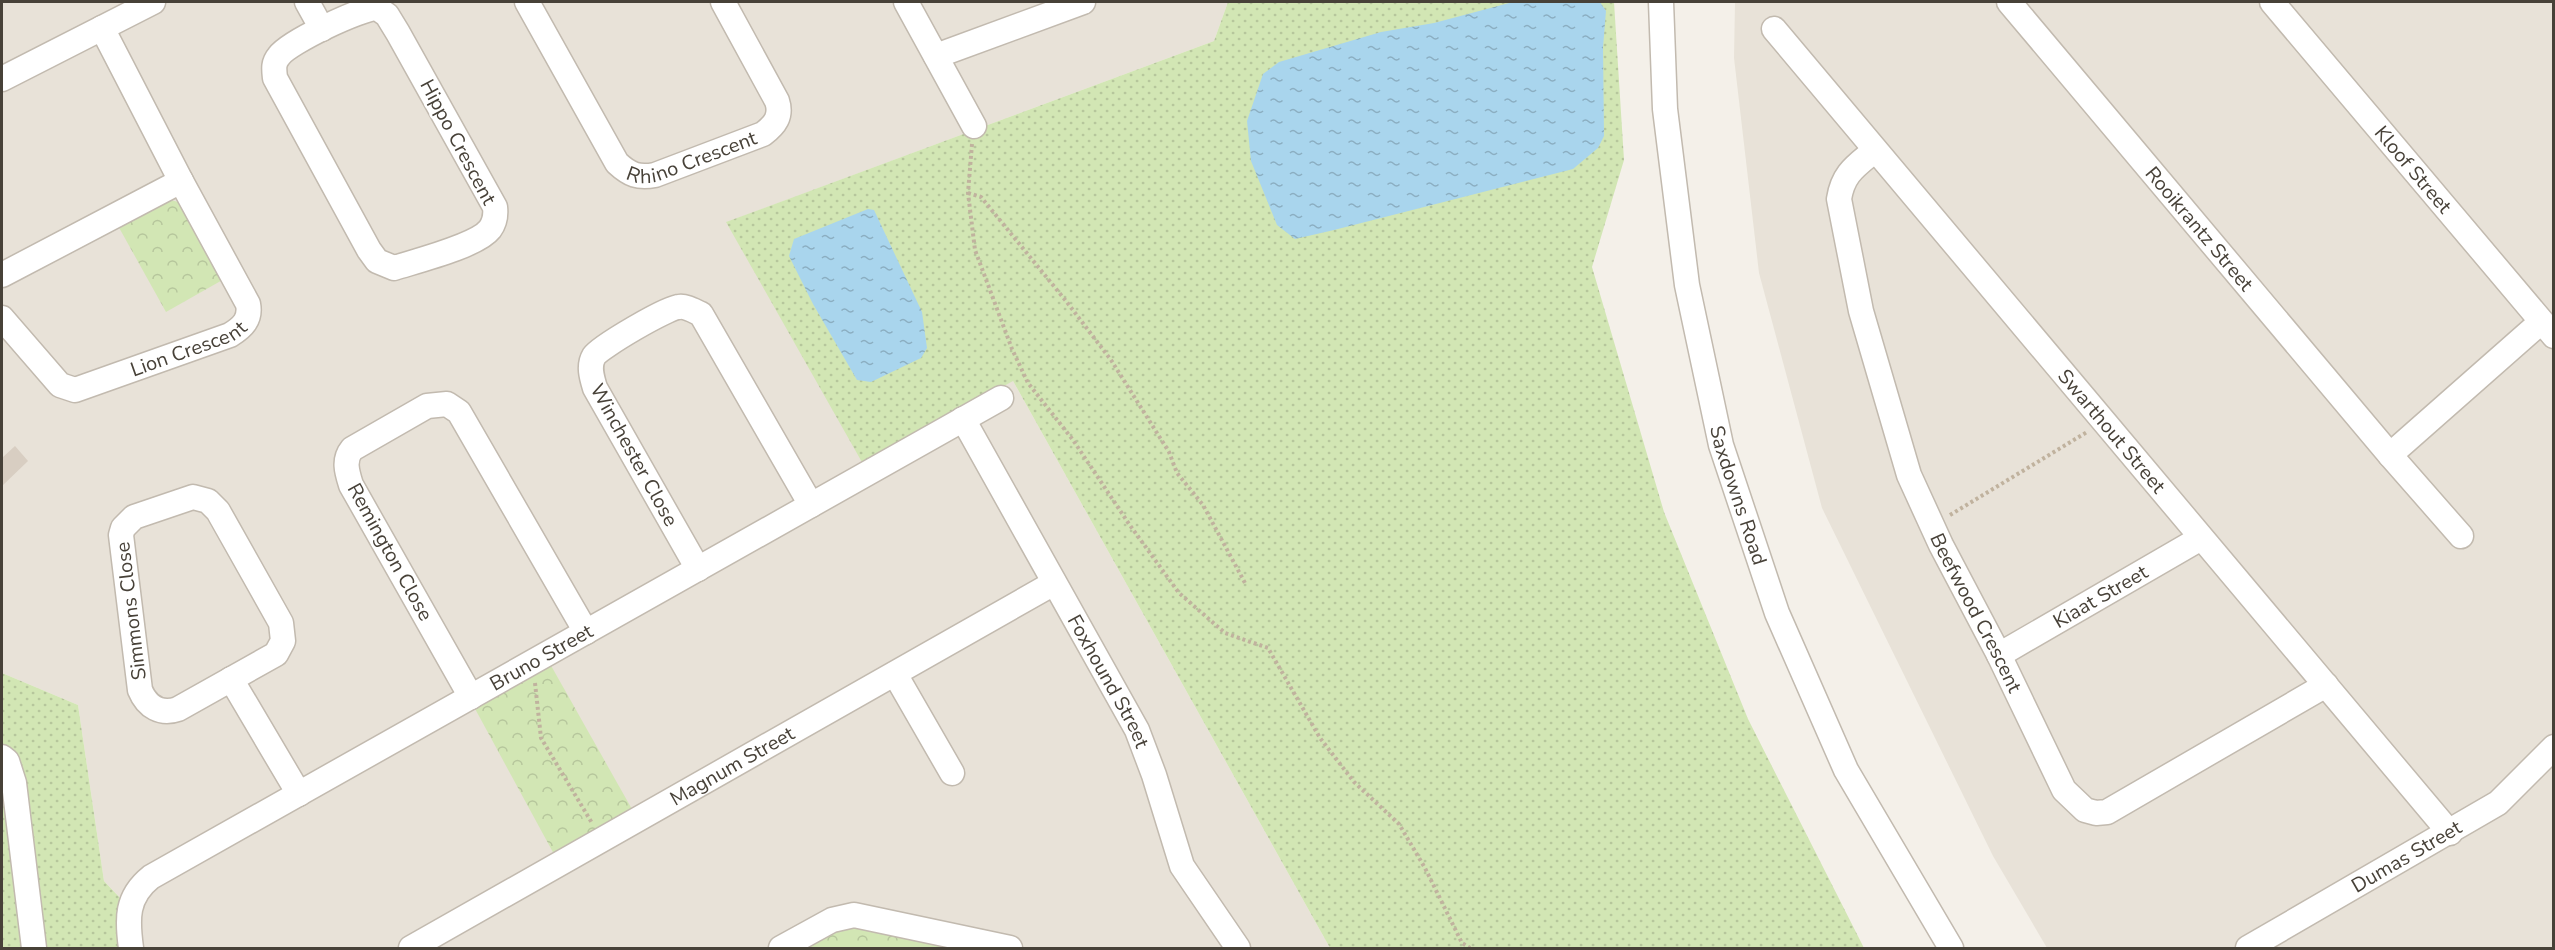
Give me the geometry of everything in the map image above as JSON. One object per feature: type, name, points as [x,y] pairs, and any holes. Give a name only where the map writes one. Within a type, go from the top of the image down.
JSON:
[{"type":"street","points":[[2,80],[153,2]]},
{"type":"street","points":[[307,2],[322,29]]},
{"type":"street","name":"Rhino Crescent","points":[[527,2],[617,163],[630,175],[644,177],[655,175],[763,134],[771,128],[778,116],[777,101],[723,2]]},
{"type":"street","points":[[906,2],[974,126]]},
{"type":"street","points":[[936,56],[1083,2]]},
{"type":"street","name":"Saxdowns Road","points":[[1661,2],[1665,109],[1687,285],[1721,445],[1777,613],[1846,770],[1951,948]]},
{"type":"street","name":"Rooikrantz Street","points":[[2009,2],[2390,455],[2461,536]]},
{"type":"street","name":"Kloof Street","points":[[2274,2],[2547,329]]},
{"type":"street","name":"Hippo Crescent","points":[[377,8],[387,15],[495,207],[496,216],[489,231],[473,241],[394,268],[377,261],[275,78],[274,63],[283,51],[322,29],[367,9],[377,8]]},
{"type":"street","name":"Lion Crescent","points":[[2,318],[60,385],[75,390],[230,335],[239,329],[248,318],[248,304],[102,28]]},
{"type":"street","name":"Swarthout Street","points":[[1774,29],[2450,833]]},
{"type":"street","name":"Beefwood Crescent","points":[[1875,150],[1849,172],[1841,185],[1839,199],[1861,311],[1892,425],[1909,475],[1932,525],[1999,655],[2064,790],[2076,804],[2096,813],[2107,812],[2326,686]]},
{"type":"street","points":[[2,275],[181,181]]},
{"type":"street","name":"Winchester Close","points":[[698,569],[595,388],[591,376],[594,356],[663,312],[678,306],[701,314],[811,505]]},
{"type":"street","points":[[2390,455],[2547,329]]},
{"type":"street","name":"Bruno Street","points":[[131,948],[129,907],[144,882],[1001,398]]},
{"type":"street","name":"Remington Close","points":[[471,697],[351,485],[346,469],[348,454],[352,449],[427,406],[447,404],[459,412],[586,632]]},
{"type":"street","name":"Foxhound Street","points":[[963,419],[1137,730],[1182,866],[1238,948]]},
{"type":"street","name":"Simmons Close","points":[[193,497],[208,501],[218,510],[281,623],[284,635],[276,654],[231,680],[172,711],[158,710],[143,697],[121,543],[123,528],[134,517],[193,497]]},
{"type":"street","name":"Kiaat Street","points":[[1999,655],[2201,538]]},
{"type":"street","name":"Magnum Street","points":[[411,948],[1054,583]]},
{"type":"street","points":[[895,674],[952,773]]},
{"type":"street","points":[[231,680],[299,794]]},
{"type":"street","name":"Dumas Street","points":[[2248,948],[2450,833],[2498,803],[2553,747]]},
{"type":"street","points":[[2,757],[7,761],[14,783],[10,816],[34,948]]},
{"type":"street","points":[[781,948],[832,920],[854,915],[1010,948]]},
{"type":"path","points":[[974,126],[968,193],[975,250],[1012,349],[1028,383],[1073,440],[1129,524],[1179,593],[1225,633],[1268,648],[1320,738],[1354,782],[1400,824],[1425,868],[1462,943],[1470,948]]},
{"type":"path","points":[[968,193],[981,197],[1111,360],[1169,452],[1177,473],[1203,505],[1245,583]]},
{"type":"path","points":[[1932,525],[2104,423]]},
{"type":"path","points":[[534,672],[541,738],[597,831]]},
{"type":"shaded area","points":[[2,2],[1228,2],[1214,41],[727,222],[1013,381],[1330,948],[130,948],[128,906],[104,881],[78,705],[2,673]]},
{"type":"shaded area","points":[[1735,2],[2553,2],[2553,948],[2047,948],[1993,856],[1822,508],[1759,273],[1734,58]]},
{"type":"green space","points":[[1228,2],[1614,2],[1624,160],[1592,267],[1664,512],[1748,719],[1864,948],[1330,948],[1013,381],[863,464],[726,222],[1214,41]]},
{"type":"green space","points":[[167,199],[182,203],[226,278],[166,312],[117,224]]},
{"type":"green space","points":[[549,662],[633,811],[555,856],[473,705]]},
{"type":"green space","points":[[2,673],[78,705],[104,881],[122,900],[121,948],[2,948]]},
{"type":"green space","points":[[846,924],[974,948],[796,948]]},
{"type":"water","points":[[1513,2],[1600,2],[1606,11],[1603,47],[1604,136],[1598,148],[1573,169],[1334,230],[1295,239],[1277,225],[1251,161],[1247,121],[1263,74],[1279,62],[1381,32],[1434,23]]},
{"type":"water","points":[[868,209],[874,210],[922,312],[927,348],[921,358],[871,382],[857,380],[813,304],[789,256],[794,239]]},
{"type":"building","points":[[15,446],[28,461],[2,486],[2,458]]}]
